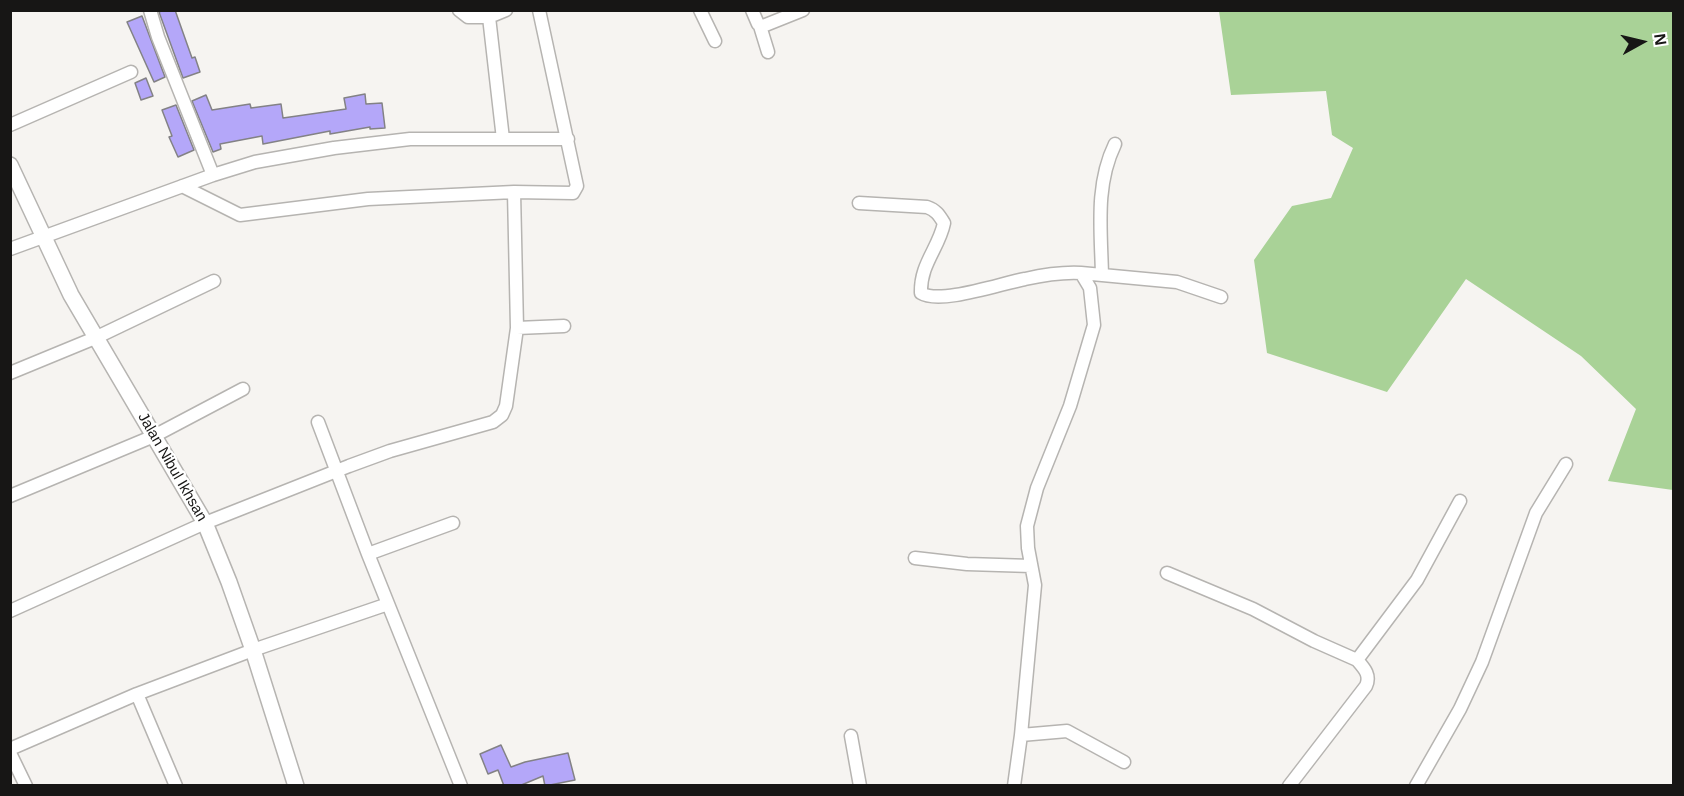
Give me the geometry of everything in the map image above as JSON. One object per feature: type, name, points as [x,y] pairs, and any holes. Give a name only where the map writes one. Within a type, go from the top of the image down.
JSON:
[{"type":"street","points":[[150,10],[158,37],[213,175]]},
{"type":"street","points":[[459,10],[468,17],[489,17],[506,10]]},
{"type":"street","points":[[182,186],[240,215],[368,199],[514,192],[573,193],[577,186],[539,10]]},
{"type":"street","points":[[700,10],[714,41]]},
{"type":"street","points":[[752,10],[768,52]]},
{"type":"street","points":[[760,26],[803,10]]},
{"type":"street","points":[[489,17],[503,139]]},
{"type":"street","points":[[10,125],[131,72]]},
{"type":"street","points":[[10,249],[182,186],[255,162],[344,146],[410,139],[568,139]]},
{"type":"street","points":[[1102,275],[1101,183],[1106,162],[1115,144]]},
{"type":"street","name":"Jalan Nibul Ikhsan","points":[[10,165],[71,295],[205,523],[253,650],[297,786]]},
{"type":"street","points":[[10,611],[205,523],[390,451],[493,422],[502,415],[506,406],[517,328],[514,192]]},
{"type":"street","points":[[859,203],[927,207],[935,210],[940,216],[944,223],[943,230],[929,255],[921,282],[921,293],[928,297],[969,292],[1027,278],[1081,273],[1177,282],[1221,297]]},
{"type":"street","points":[[1014,786],[1035,585],[1027,526],[1037,488],[1070,406],[1094,325],[1090,288],[1081,273]]},
{"type":"street","points":[[10,373],[95,339],[214,281]]},
{"type":"street","points":[[517,328],[564,326]]},
{"type":"street","points":[[10,496],[154,436],[243,389]]},
{"type":"street","points":[[318,422],[460,786]]},
{"type":"street","points":[[1416,786],[1460,709],[1478,672],[1536,513],[1566,464]]},
{"type":"street","points":[[1357,660],[1417,580],[1461,501]]},
{"type":"street","points":[[368,554],[453,523]]},
{"type":"street","points":[[915,558],[967,564],[1031,566]]},
{"type":"street","points":[[1167,573],[1253,609],[1314,641],[1357,660],[1367,672],[1366,686],[1289,786]]},
{"type":"street","points":[[26,786],[10,751],[137,694],[253,650],[388,604]]},
{"type":"street","points":[[137,694],[176,786]]},
{"type":"street","points":[[1021,735],[1067,731],[1124,762]]},
{"type":"street","points":[[850,736],[860,786]]},
{"type":"green space","points":[[1219,11],[1673,11],[1673,490],[1608,481],[1636,409],[1581,356],[1466,279],[1387,392],[1267,353],[1254,260],[1292,206],[1331,198],[1353,148],[1332,135],[1326,91],[1231,95]]},
{"type":"building","points":[[175,10],[192,58],[195,57],[200,72],[183,78],[159,12]]},
{"type":"building","points":[[142,16],[165,77],[154,82],[127,22]]},
{"type":"building","points":[[146,78],[153,96],[141,100],[135,83]]},
{"type":"building","points":[[365,94],[366,104],[382,103],[385,128],[370,129],[370,127],[330,134],[330,131],[263,144],[262,136],[220,144],[221,149],[213,152],[192,101],[206,95],[212,110],[250,104],[251,108],[281,104],[283,118],[346,109],[344,98]]},
{"type":"building","points":[[176,105],[194,150],[178,157],[169,137],[172,136],[162,110]]},
{"type":"building","points":[[501,745],[511,767],[568,753],[575,780],[545,786],[543,776],[519,786],[504,786],[498,770],[488,774],[480,754]]}]
